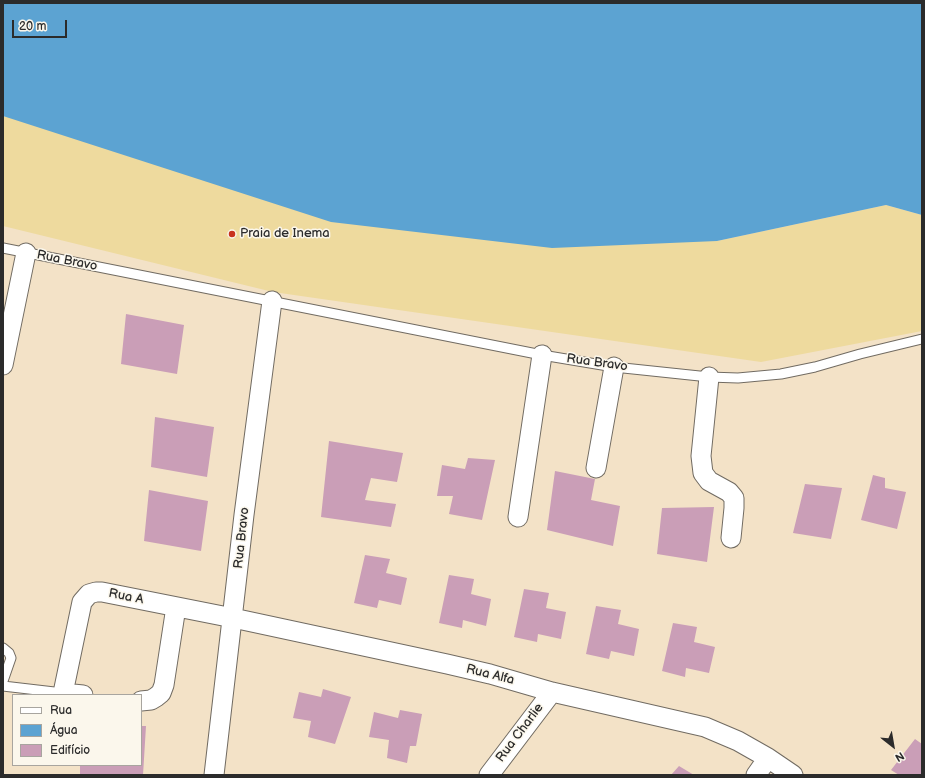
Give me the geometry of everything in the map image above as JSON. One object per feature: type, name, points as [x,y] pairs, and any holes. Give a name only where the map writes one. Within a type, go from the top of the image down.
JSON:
[{"type":"street","name":"Rua Bravo","points":[[3,365],[26,253]]},
{"type":"street","name":"Rua Bravo","points":[[214,775],[244,515],[272,301]]},
{"type":"street","points":[[518,517],[542,355]]},
{"type":"street","points":[[596,468],[614,367]]},
{"type":"street","points":[[709,376],[701,456],[703,473],[709,481],[729,492],[734,498],[731,538]]},
{"type":"street","name":"Rua A","points":[[63,693],[82,602],[89,594],[102,592],[176,607]]},
{"type":"street","points":[[142,701],[151,700],[161,692],[164,685],[176,607]]},
{"type":"street","name":"Rua Alfa","points":[[176,607],[233,618],[483,673],[552,692],[705,727],[738,741],[768,758],[793,775]]},
{"type":"street","name":"Rua Charlie","points":[[489,775],[552,692]]},
{"type":"street","points":[[63,693],[73,694]]},
{"type":"street","points":[[756,775],[768,758]]},
{"type":"lane","name":"Rua Bravo","points":[[3,248],[542,355],[614,367],[738,378],[781,374],[815,367],[922,339]]},
{"type":"lane","points":[[3,648],[9,653],[11,658],[3,681]]},
{"type":"lane","points":[[3,686],[63,693]]},
{"type":"sand","name":"Praia de Inema","points":[[3,116],[717,241],[886,205],[922,215],[922,331],[761,362],[273,292],[3,226]]},
{"type":"water","points":[[3,3],[922,3],[922,215],[886,205],[717,241],[552,248],[331,222],[3,116]]},
{"type":"building","points":[[126,314],[184,325],[177,374],[121,364]]},
{"type":"building","points":[[155,417],[214,427],[207,477],[151,467]]},
{"type":"building","points":[[329,441],[403,453],[397,482],[371,478],[365,500],[396,504],[391,527],[321,517]]},
{"type":"building","points":[[468,458],[495,460],[482,520],[449,514],[453,496],[437,496],[442,465],[465,469]]},
{"type":"building","points":[[555,471],[595,479],[591,500],[620,506],[613,546],[547,530]]},
{"type":"building","points":[[873,475],[885,478],[885,488],[906,492],[897,529],[861,520]]},
{"type":"building","points":[[805,484],[842,488],[831,539],[793,533]]},
{"type":"building","points":[[149,490],[208,501],[201,551],[144,541]]},
{"type":"building","points":[[714,507],[707,562],[657,554],[662,508]]},
{"type":"building","points":[[365,555],[390,559],[386,573],[407,578],[401,605],[379,600],[377,608],[354,603]]},
{"type":"building","points":[[449,575],[474,579],[471,594],[491,599],[486,626],[463,620],[462,628],[439,623]]},
{"type":"building","points":[[524,589],[549,593],[546,608],[566,612],[561,639],[538,634],[537,642],[514,637]]},
{"type":"building","points":[[596,606],[621,610],[618,624],[639,629],[634,656],[611,651],[609,659],[586,654]]},
{"type":"building","points":[[673,623],[697,627],[694,642],[715,647],[709,673],[686,668],[685,677],[662,671]]},
{"type":"building","points":[[323,689],[351,697],[335,744],[308,737],[311,721],[293,718],[299,692],[321,697]]},
{"type":"building","points":[[400,710],[422,714],[416,746],[410,746],[407,763],[387,758],[389,740],[369,737],[374,712],[398,718]]},
{"type":"building","points":[[142,726],[146,726],[143,775],[80,775],[80,766],[142,766]]},
{"type":"building","points":[[915,739],[922,744],[922,775],[899,775],[891,770]]},
{"type":"building","points":[[679,766],[694,775],[671,775]]},
{"type":"place","name":"Praia de Inema","points":[[232,234]]}]
